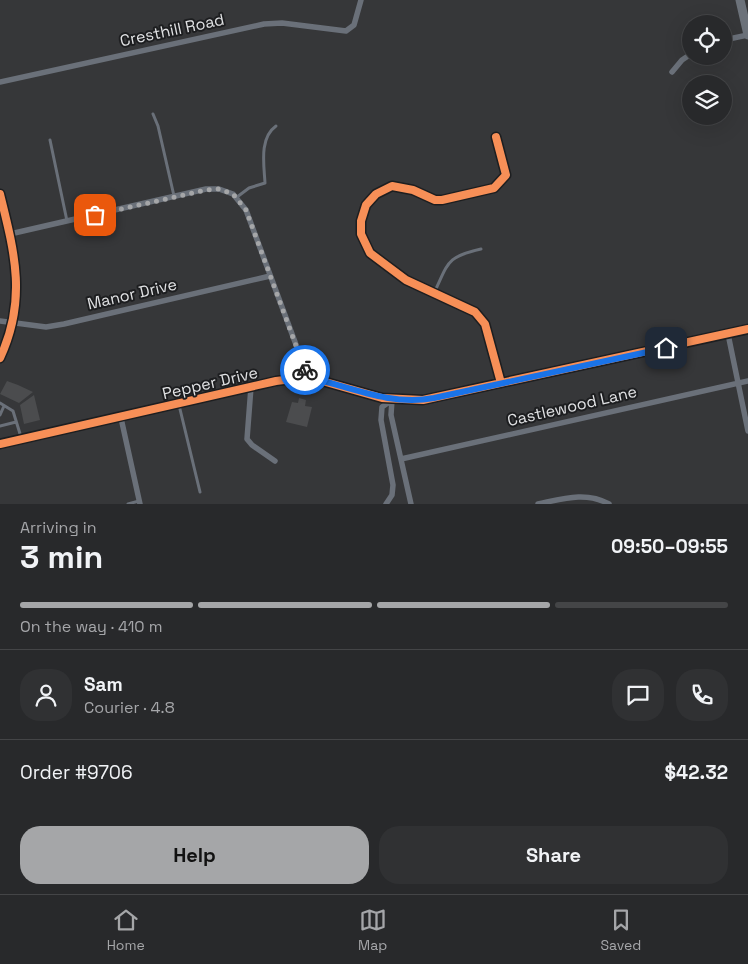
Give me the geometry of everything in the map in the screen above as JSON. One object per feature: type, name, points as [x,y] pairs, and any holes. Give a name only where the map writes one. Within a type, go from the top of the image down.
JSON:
[{"type":"street","name":"Cresthill Road","points":[[0,82],[264,24],[307,25],[340,31],[354,25],[361,0]]},
{"type":"street","points":[[732,38],[748,35],[740,0]]},
{"type":"street","points":[[672,72],[682,60]]},
{"type":"street","points":[[496,137],[506,175],[494,188],[435,200],[413,190],[392,186],[376,194],[366,206],[360,221],[361,234],[370,253],[406,280],[475,312],[485,324],[501,383]]},
{"type":"street","points":[[10,234],[211,189],[235,196],[254,228],[308,377]]},
{"type":"street","points":[[0,194],[17,273],[17,299],[12,324],[0,358]]},
{"type":"street","name":"Manor Drive","points":[[0,321],[46,327],[61,325],[270,276]]},
{"type":"street","name":"Pepper Drive","points":[[0,444],[251,387],[308,377],[392,400],[424,400],[748,329]]},
{"type":"street","points":[[728,334],[748,430]]},
{"type":"street","name":"Castlewood Lane","points":[[401,459],[748,381]]},
{"type":"street","points":[[251,387],[247,439],[252,445],[275,461]]},
{"type":"street","points":[[392,400],[391,415],[411,504]]},
{"type":"street","points":[[386,504],[392,495],[393,485],[381,420],[382,407],[392,400]]},
{"type":"street","points":[[121,418],[140,502]]},
{"type":"street","points":[[538,504],[566,498],[587,497],[609,504]]},
{"type":"lane","points":[[153,114],[158,126],[174,197]]},
{"type":"lane","points":[[235,196],[249,188],[265,183],[264,151],[267,136],[270,130],[276,126]]},
{"type":"lane","points":[[50,140],[67,221]]},
{"type":"lane","points":[[434,293],[449,262],[454,257],[481,249]]},
{"type":"lane","points":[[0,414],[2,404],[14,411],[21,440]]},
{"type":"lane","points":[[179,404],[200,492]]},
{"type":"lane","points":[[0,426],[16,422]]},
{"type":"lane","points":[[128,504],[140,502]]},
{"type":"building","points":[[7,381],[33,392],[19,403],[0,394]]},
{"type":"building","points":[[34,395],[40,420],[24,424],[20,405]]},
{"type":"building","points":[[299,398],[306,400],[305,406],[312,407],[307,427],[286,422],[292,402],[298,403]]},
{"type":"cycle path","points":[[496,137],[506,175],[494,188],[435,200],[413,190],[392,186],[376,194],[366,205],[361,221],[361,234],[370,253],[406,280],[475,312],[485,324],[501,383]]},
{"type":"cycle path","points":[[0,194],[14,257],[16,277],[14,316],[0,358]]},
{"type":"cycle path","points":[[0,444],[276,381],[308,377],[382,398],[423,400],[748,329]]},
{"type":"way so far","points":[[95,215],[206,190],[224,190],[233,194],[246,210],[254,228],[305,370]]},
{"type":"route","points":[[305,370],[308,377],[372,396],[392,400],[413,401],[666,348]]}]
